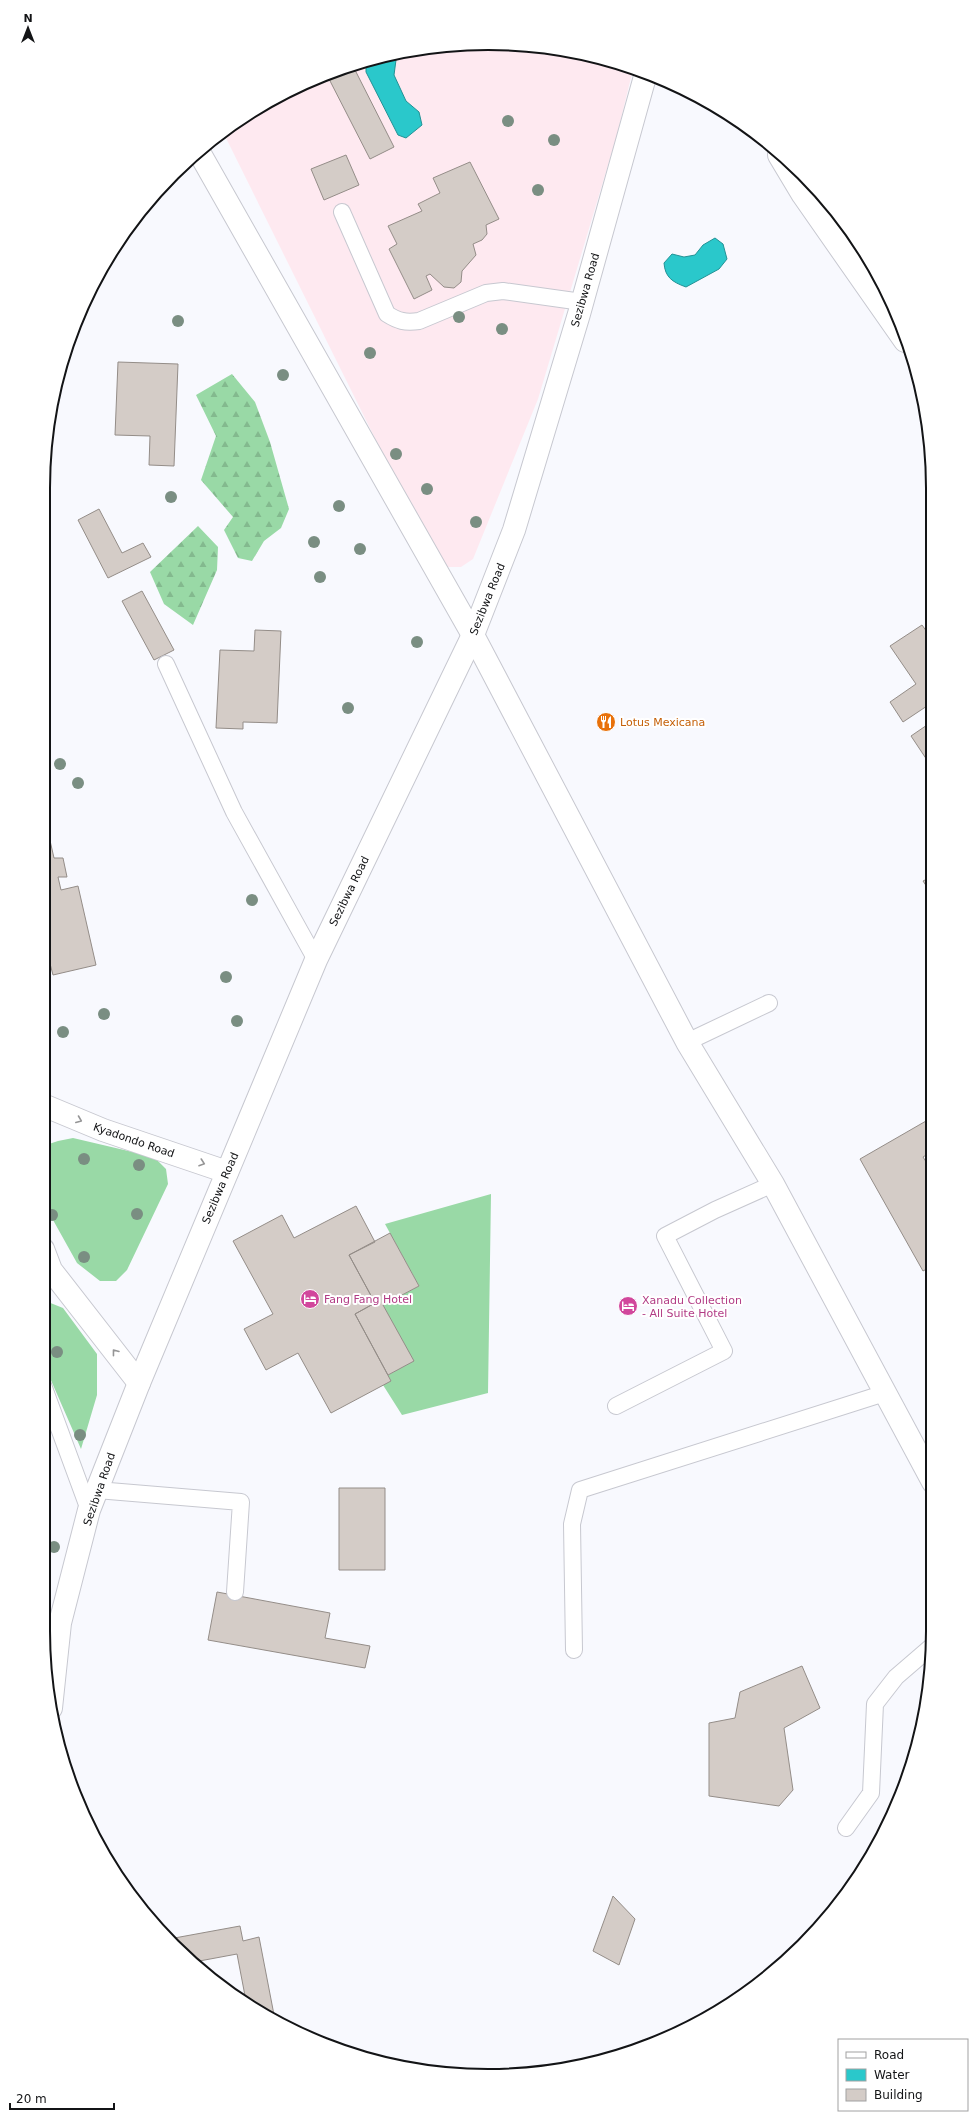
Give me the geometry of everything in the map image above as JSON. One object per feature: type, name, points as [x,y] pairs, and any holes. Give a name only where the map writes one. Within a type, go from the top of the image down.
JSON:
[{"type":"street","name":"Sezibwa Road","points":[[54,1684],[60,1623],[89,1510],[139,1383],[316,960],[473,635],[514,530],[582,302],[644,79]]},
{"type":"street","points":[[202,157],[473,635],[687,1042],[773,1184],[926,1471]]},
{"type":"street","points":[[787,168],[803,195],[896,328]]},
{"type":"street","name":"Kyadondo Road","points":[[50,1108],[103,1130],[227,1172]]},
{"type":"street","points":[[50,1275],[139,1383]]},
{"type":"lane","points":[[342,212],[387,314],[397,321],[407,323],[419,321],[486,293],[493,292],[503,291],[582,302]]},
{"type":"lane","points":[[166,664],[234,812],[316,960]]},
{"type":"lane","points":[[687,1042],[769,1003]]},
{"type":"lane","points":[[616,1406],[724,1351],[665,1236],[715,1210],[773,1184]]},
{"type":"lane","points":[[574,1650],[572,1524],[580,1490],[884,1393]]},
{"type":"lane","points":[[50,1404],[89,1510]]},
{"type":"lane","points":[[97,1490],[241,1502],[235,1592]]},
{"type":"lane","points":[[846,1828],[871,1793],[875,1704],[896,1677],[925,1652]]},
{"type":"shaded area","points":[[459,51],[517,51],[573,58],[632,74],[617,135],[538,399],[473,559],[461,567],[445,567],[418,525],[226,138],[269,109],[320,83],[347,73],[403,58]]},
{"type":"green space","points":[[232,374],[255,402],[270,442],[289,509],[281,528],[264,541],[252,561],[238,558],[224,530],[233,517],[201,480],[216,436],[196,395]]},
{"type":"green space","points":[[198,526],[218,547],[217,570],[193,625],[164,604],[150,572]]},
{"type":"green space","points":[[73,1138],[154,1157],[166,1169],[168,1184],[127,1270],[116,1281],[100,1281],[77,1263],[50,1215],[50,1144]]},
{"type":"green space","points":[[491,1194],[488,1393],[402,1415],[383,1385],[388,1375],[413,1361],[383,1305],[419,1286],[385,1224]]},
{"type":"green space","points":[[50,1303],[63,1308],[97,1354],[97,1395],[81,1449],[50,1378]]},
{"type":"water","points":[[396,60],[394,75],[406,101],[419,112],[422,125],[406,138],[398,135],[366,72],[366,68]]},
{"type":"water","points":[[715,238],[723,244],[727,259],[719,269],[686,287],[670,278],[666,272],[664,263],[672,254],[684,257],[695,255],[703,245]]},
{"type":"building","points":[[355,71],[394,147],[370,159],[329,80]]},
{"type":"building","points":[[346,155],[359,185],[324,200],[311,169]]},
{"type":"building","points":[[470,162],[499,219],[486,225],[487,234],[482,240],[473,244],[476,255],[462,271],[461,282],[454,288],[444,287],[430,274],[426,276],[432,290],[414,299],[389,249],[397,244],[388,226],[422,211],[418,204],[440,193],[433,178]]},
{"type":"building","points":[[118,362],[178,364],[174,466],[149,465],[150,436],[115,435]]},
{"type":"building","points":[[99,509],[122,553],[143,543],[151,557],[108,578],[78,520]]},
{"type":"building","points":[[142,591],[174,650],[154,660],[122,601]]},
{"type":"building","points":[[922,625],[926,630],[926,707],[903,722],[890,702],[916,684],[890,646]]},
{"type":"building","points":[[255,630],[281,631],[277,723],[243,722],[243,729],[216,728],[220,650],[254,651]]},
{"type":"building","points":[[926,726],[926,758],[911,736]]},
{"type":"building","points":[[50,840],[54,858],[63,858],[67,877],[58,877],[61,890],[78,886],[96,965],[53,975],[50,964]]},
{"type":"building","points":[[926,1121],[926,1155],[923,1157],[926,1162],[926,1269],[923,1271],[860,1159]]},
{"type":"building","points":[[356,1206],[375,1242],[349,1255],[375,1303],[355,1314],[391,1381],[331,1413],[298,1353],[266,1370],[244,1329],[273,1314],[233,1241],[282,1215],[294,1238]]},
{"type":"building","points":[[390,1233],[419,1286],[383,1305],[414,1361],[388,1375],[355,1314],[375,1303],[349,1255]]},
{"type":"building","points":[[339,1488],[385,1488],[385,1570],[339,1570]]},
{"type":"building","points":[[217,1592],[330,1613],[325,1638],[370,1646],[365,1668],[208,1640]]},
{"type":"building","points":[[802,1666],[820,1708],[784,1728],[793,1790],[779,1806],[709,1796],[709,1723],[735,1718],[740,1692]]},
{"type":"building","points":[[613,1896],[635,1919],[619,1965],[593,1951]]},
{"type":"building","points":[[240,1926],[243,1941],[259,1937],[274,2013],[245,1995],[237,1954],[200,1961],[175,1938]]},
{"type":"place","name":"Lotus Mexicana","points":[[606,722]]},
{"type":"place","name":"Fang Fang Hotel","points":[[310,1299]]},
{"type":"place","name":"Xanadu Collection - All Suite Hotel","points":[[628,1306]]}]
